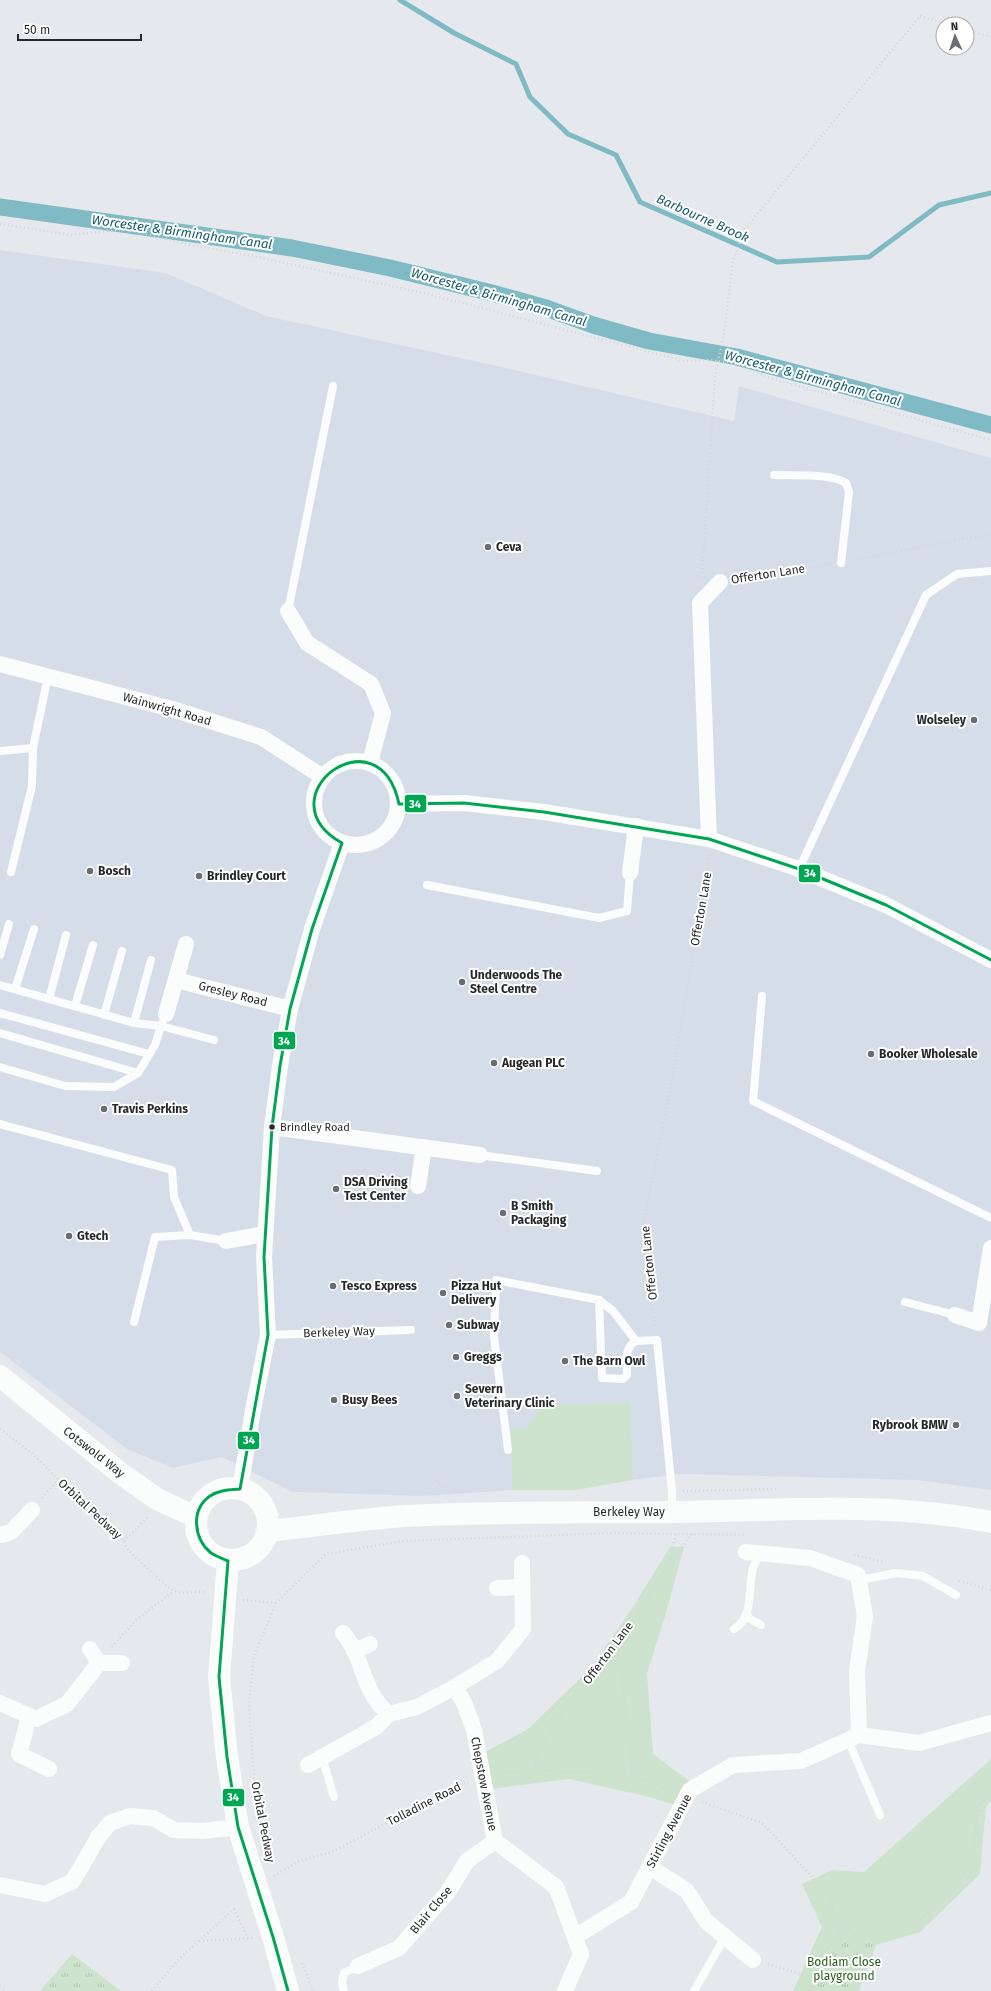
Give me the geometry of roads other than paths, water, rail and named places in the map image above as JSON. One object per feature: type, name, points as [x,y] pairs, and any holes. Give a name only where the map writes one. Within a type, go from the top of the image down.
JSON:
[{"type":"main road","name":"Cotswold Way","points":[[0,1376],[120,1473],[163,1502],[196,1517]]},
{"type":"main road","points":[[228,1488],[240,1489],[250,1493],[259,1500],[267,1515],[268,1532],[264,1542],[253,1554],[239,1560],[228,1561],[216,1558],[202,1546],[195,1529],[196,1517],[200,1506],[207,1497],[217,1491],[228,1488]]},
{"type":"main road","name":"Berkeley Way","points":[[268,1532],[411,1516],[486,1513],[672,1512],[847,1508],[903,1510],[991,1522]]},
{"type":"main road","points":[[228,1561],[220,1677],[227,1757],[238,1827],[273,1937],[288,1991]]},
{"type":"street","name":"Offerton Lane","points":[[709,839],[700,603],[720,582]]},
{"type":"street","points":[[288,611],[307,643],[371,684],[383,713],[370,763]]},
{"type":"street","name":"Wainwright Road","points":[[0,664],[172,709],[261,737],[323,777]]},
{"type":"street","points":[[357,761],[370,763],[382,770],[391,779],[397,791],[399,804],[396,817],[390,829],[380,838],[368,844],[355,845],[342,843],[330,836],[322,827],[316,815],[316,796],[323,777],[344,763],[357,761]]},
{"type":"street","points":[[399,804],[464,803],[544,812],[709,839],[799,869],[886,904],[991,960]]},
{"type":"street","points":[[630,873],[636,826]]},
{"type":"street","points":[[240,1489],[253,1410],[268,1335],[264,1257],[272,1127],[290,1009],[312,929],[342,843]]},
{"type":"street","points":[[163,1020],[186,944]]},
{"type":"street","name":"Gresley Road","points":[[176,980],[290,1009]]},
{"type":"street","points":[[272,1127],[480,1155]]},
{"type":"street","points":[[418,1186],[424,1147]]},
{"type":"street","points":[[226,1241],[265,1234]]},
{"type":"street","points":[[955,1315],[985,1324],[991,1248]]},
{"type":"street","points":[[0,1535],[11,1532],[32,1510]]},
{"type":"street","points":[[753,1553],[810,1558],[858,1575],[864,1616],[857,1671],[854,1737],[919,1743],[991,1723]]},
{"type":"street","points":[[308,1765],[376,1727],[389,1714],[417,1707],[455,1687],[498,1661],[523,1629],[522,1563]]},
{"type":"street","points":[[497,1588],[522,1588]]},
{"type":"street","points":[[343,1633],[354,1651],[371,1692],[380,1706],[389,1714]]},
{"type":"street","points":[[354,1651],[370,1644]]},
{"type":"street","points":[[90,1649],[99,1663]]},
{"type":"street","points":[[99,1663],[122,1663]]},
{"type":"street","points":[[0,1703],[36,1719],[67,1704],[99,1663]]},
{"type":"street","name":"Chepstow Avenue","points":[[455,1687],[466,1705],[474,1730],[495,1841],[556,1887],[575,1937],[581,1954],[565,1991]]},
{"type":"street","points":[[29,1716],[19,1754],[48,1769]]},
{"type":"street","name":"Stirling Avenue","points":[[575,1937],[631,1902],[690,1790],[733,1765],[801,1761],[854,1737]]},
{"type":"street","points":[[0,1885],[45,1894],[73,1881],[110,1823],[130,1816],[153,1818],[174,1830],[202,1831],[238,1827]]},
{"type":"street","name":"Blair Close","points":[[358,1966],[399,1948],[448,1892],[467,1861],[495,1841]]},
{"type":"street","points":[[650,1867],[687,1891],[706,1922],[753,1960]]},
{"type":"lane","points":[[288,611],[333,386]]},
{"type":"lane","points":[[774,475],[833,478],[839,479],[846,483],[849,492],[842,563]]},
{"type":"lane","points":[[799,869],[926,595],[957,574],[991,571]]},
{"type":"lane","points":[[12,872],[32,786],[33,748],[48,676]]},
{"type":"lane","points":[[0,751],[33,748]]},
{"type":"lane","points":[[427,884],[599,918],[627,912],[630,873]]},
{"type":"lane","points":[[0,955],[9,924]]},
{"type":"lane","points":[[15,989],[34,928]]},
{"type":"lane","points":[[48,999],[66,935]]},
{"type":"lane","points":[[76,1006],[92,945]]},
{"type":"lane","points":[[104,1015],[122,951]]},
{"type":"lane","points":[[134,1023],[151,960]]},
{"type":"lane","points":[[0,985],[134,1023],[163,1020],[214,1040]]},
{"type":"lane","points":[[762,996],[753,1100],[991,1218]]},
{"type":"lane","points":[[0,1013],[149,1054]]},
{"type":"lane","points":[[0,1067],[65,1086],[114,1087],[138,1073],[149,1054],[163,1020]]},
{"type":"lane","points":[[0,1033],[138,1073]]},
{"type":"lane","points":[[0,1124],[172,1170],[174,1197],[190,1235]]},
{"type":"lane","points":[[480,1155],[597,1171]]},
{"type":"lane","points":[[134,1322],[155,1238],[190,1235],[226,1241]]},
{"type":"lane","points":[[508,1450],[494,1337],[496,1280],[599,1300],[613,1311],[636,1341]]},
{"type":"lane","points":[[599,1300],[602,1378],[623,1379],[627,1374],[626,1352],[630,1345],[636,1341],[657,1340],[672,1491],[672,1512]]},
{"type":"lane","points":[[905,1302],[955,1315]]},
{"type":"lane","name":"Berkeley Way","points":[[268,1335],[411,1330]]},
{"type":"lane","points":[[734,1630],[740,1626],[747,1614],[754,1568],[753,1553]]},
{"type":"lane","points":[[859,1580],[897,1573],[923,1576],[956,1595]]},
{"type":"lane","points":[[747,1614],[750,1619],[761,1625]]},
{"type":"lane","points":[[854,1737],[880,1815]]},
{"type":"lane","points":[[322,1757],[334,1796]]},
{"type":"lane","points":[[694,1991],[725,1937]]},
{"type":"lane","points":[[344,1991],[342,1982],[344,1974],[358,1966]]},
{"type":"waterway","name":"Barbourne Brook","points":[[400,0],[454,33],[516,64],[530,97],[568,134],[616,155],[640,202],[777,262],[869,257],[939,205],[991,193]]},
{"type":"waterway","name":"Worcester & Birmingham Canal","points":[[0,207],[292,248],[390,268],[546,308],[593,325],[649,341],[737,357],[991,425]]},
{"type":"place","name":"Ceva","points":[[488,547]]},
{"type":"place","name":"Wolseley","points":[[974,720]]},
{"type":"place","name":"Bosch","points":[[90,871]]},
{"type":"place","name":"Brindley Court","points":[[199,876]]},
{"type":"place","name":"Underwoods The Steel Centre","points":[[462,982]]},
{"type":"place","name":"Booker Wholesale","points":[[871,1054]]},
{"type":"place","name":"Augean PLC","points":[[494,1063]]},
{"type":"place","name":"Travis Perkins","points":[[104,1109]]},
{"type":"place","name":"Brindley Road","points":[[272,1127]]},
{"type":"place","name":"DSA Driving Test Center","points":[[336,1189]]},
{"type":"place","name":"B Smith Packaging","points":[[503,1213]]},
{"type":"place","name":"Gtech","points":[[69,1236]]},
{"type":"place","name":"Tesco Express","points":[[333,1286]]},
{"type":"place","name":"Pizza Hut Delivery","points":[[443,1293]]},
{"type":"place","name":"Subway","points":[[449,1325]]},
{"type":"place","name":"Greggs","points":[[456,1357]]},
{"type":"place","name":"The Barn Owl","points":[[565,1361]]},
{"type":"place","name":"Severn Veterinary Clinic","points":[[457,1396]]},
{"type":"place","name":"Busy Bees","points":[[334,1400]]},
{"type":"place","name":"Rybrook BMW","points":[[956,1425]]},
{"type":"park label","name":"Bodiam Close playground","points":[[844,1969]]}]
